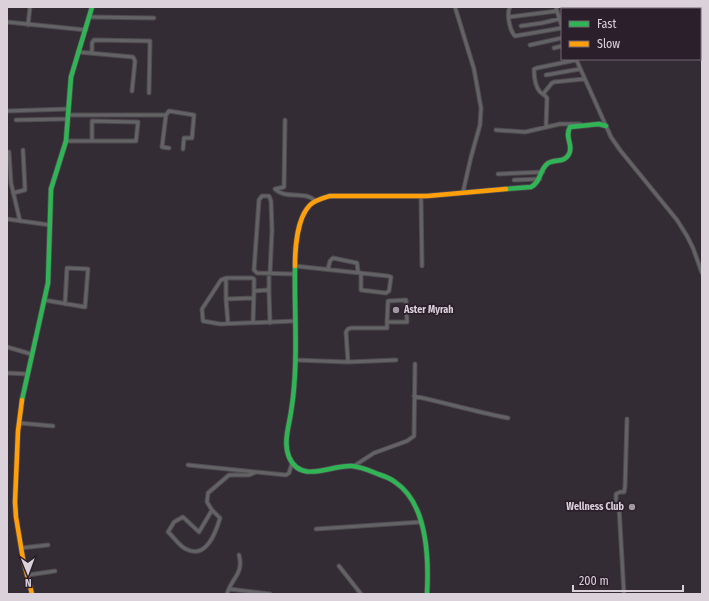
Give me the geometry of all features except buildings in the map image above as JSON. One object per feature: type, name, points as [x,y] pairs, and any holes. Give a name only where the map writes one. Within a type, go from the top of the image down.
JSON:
[{"type":"street","points":[[28,25],[30,7]]},
{"type":"street","points":[[32,594],[21,548],[15,509],[19,423],[31,354],[49,276],[52,183],[67,141],[67,117],[71,77],[92,7]]},
{"type":"street","points":[[455,7],[474,69],[482,108],[480,125],[463,192]]},
{"type":"street","points":[[510,7],[508,11],[509,17],[513,34],[515,36],[561,28]]},
{"type":"street","points":[[556,7],[561,25]]},
{"type":"street","points":[[509,17],[557,11]]},
{"type":"street","points":[[90,17],[154,18]]},
{"type":"street","points":[[520,26],[559,19]]},
{"type":"street","points":[[7,22],[86,30]]},
{"type":"street","points":[[530,45],[561,38]]},
{"type":"street","points":[[92,53],[92,43],[94,40],[150,41],[149,93]]},
{"type":"street","points":[[554,48],[561,46]]},
{"type":"street","points":[[78,52],[133,57],[135,61],[132,91]]},
{"type":"street","points":[[546,127],[547,98],[536,85],[534,74],[535,68],[571,60]]},
{"type":"street","points":[[576,60],[611,137],[668,209],[687,236],[702,274]]},
{"type":"street","points":[[546,75],[580,69]]},
{"type":"street","points":[[543,94],[554,82],[584,79]]},
{"type":"street","points":[[7,111],[68,109]]},
{"type":"street","points":[[169,148],[162,147],[166,115],[169,111],[194,115],[192,138],[184,138],[183,149]]},
{"type":"street","points":[[16,120],[67,117],[166,115]]},
{"type":"street","points":[[67,141],[92,141],[136,141],[138,122],[92,120],[92,141]]},
{"type":"street","points":[[285,120],[284,187],[275,189],[281,194],[310,196],[316,201]]},
{"type":"street","points":[[496,130],[525,132],[566,124],[605,124]]},
{"type":"street","points":[[188,465],[288,474],[292,463],[287,446],[287,438],[293,401],[295,360],[295,266],[299,228],[305,213],[311,204],[330,196],[421,196],[531,187],[540,179],[549,162],[559,162],[566,158],[569,154],[570,149],[566,124]]},
{"type":"street","points":[[567,130],[572,126],[605,124]]},
{"type":"street","points":[[13,193],[25,190],[23,150]]},
{"type":"street","points":[[9,152],[9,173],[20,221]]},
{"type":"street","points":[[498,174],[543,172]]},
{"type":"street","points":[[514,180],[540,179]]},
{"type":"street","points":[[270,323],[269,292],[270,275],[272,230],[271,201],[269,196],[262,196],[259,200],[254,268],[255,272],[270,275],[295,274]]},
{"type":"street","points":[[421,196],[422,266]]},
{"type":"street","points":[[7,219],[50,225]]},
{"type":"street","points":[[295,266],[328,269],[359,273],[391,277],[390,292],[386,293],[361,290],[359,273],[357,263],[333,258],[330,261],[328,269]]},
{"type":"street","points":[[44,300],[65,304],[85,307],[88,269],[67,268],[65,304]]},
{"type":"street","points":[[253,324],[254,279],[226,278],[221,280],[202,309],[203,321],[220,324],[253,324],[295,321]]},
{"type":"street","points":[[226,278],[228,324]]},
{"type":"street","points":[[254,290],[267,290],[269,292]]},
{"type":"street","points":[[226,299],[253,298]]},
{"type":"street","points":[[348,362],[346,332],[348,329],[387,328],[387,322],[388,301],[406,300],[407,322],[387,322]]},
{"type":"street","points":[[7,347],[31,354]]},
{"type":"street","points":[[295,360],[348,362],[396,360]]},
{"type":"street","points":[[354,466],[374,453],[412,439],[415,433],[414,364]]},
{"type":"street","points":[[7,373],[27,374]]},
{"type":"street","points":[[414,396],[444,402],[481,413],[508,418]]},
{"type":"street","points":[[624,594],[619,507],[616,501],[616,494],[624,492],[625,488],[627,419]]},
{"type":"street","points":[[19,423],[53,426]]},
{"type":"street","points":[[292,463],[308,472],[354,466],[391,479],[399,484],[407,492],[415,504],[421,522],[426,549],[428,579],[427,594]]},
{"type":"street","points":[[212,510],[198,532],[183,517],[174,522],[168,532],[190,551],[203,548],[211,541],[216,532],[220,518],[207,502],[208,493],[229,475],[249,475],[258,471]]},
{"type":"street","points":[[316,529],[421,522]]},
{"type":"street","points":[[21,548],[48,545]]},
{"type":"street","points":[[227,594],[241,568],[239,555]]},
{"type":"street","points":[[339,566],[361,594]]},
{"type":"street","points":[[28,575],[55,571]]},
{"type":"street","points":[[229,589],[270,594]]},
{"type":"traffic: fast","points":[[22,400],[48,283],[51,189],[66,141],[71,77],[92,7]]},
{"type":"traffic: fast","points":[[506,189],[531,187],[537,182],[544,167],[549,162],[561,160],[567,157],[570,151],[568,135],[570,127],[599,124],[606,126]]},
{"type":"traffic: fast","points":[[295,266],[296,357],[291,412],[286,440],[289,457],[294,465],[301,470],[309,472],[344,466],[363,468],[391,479],[406,492],[414,504],[424,533],[428,580],[427,594]]},
{"type":"traffic: slow","points":[[295,266],[296,243],[302,218],[310,205],[319,199],[330,196],[427,196],[506,189]]},
{"type":"traffic: slow","points":[[22,400],[18,431],[15,502],[23,559],[32,594]]},
{"type":"place","name":"Aster Myrah","points":[[396,310]]},
{"type":"place","name":"Wellness Club","points":[[632,507]]}]
